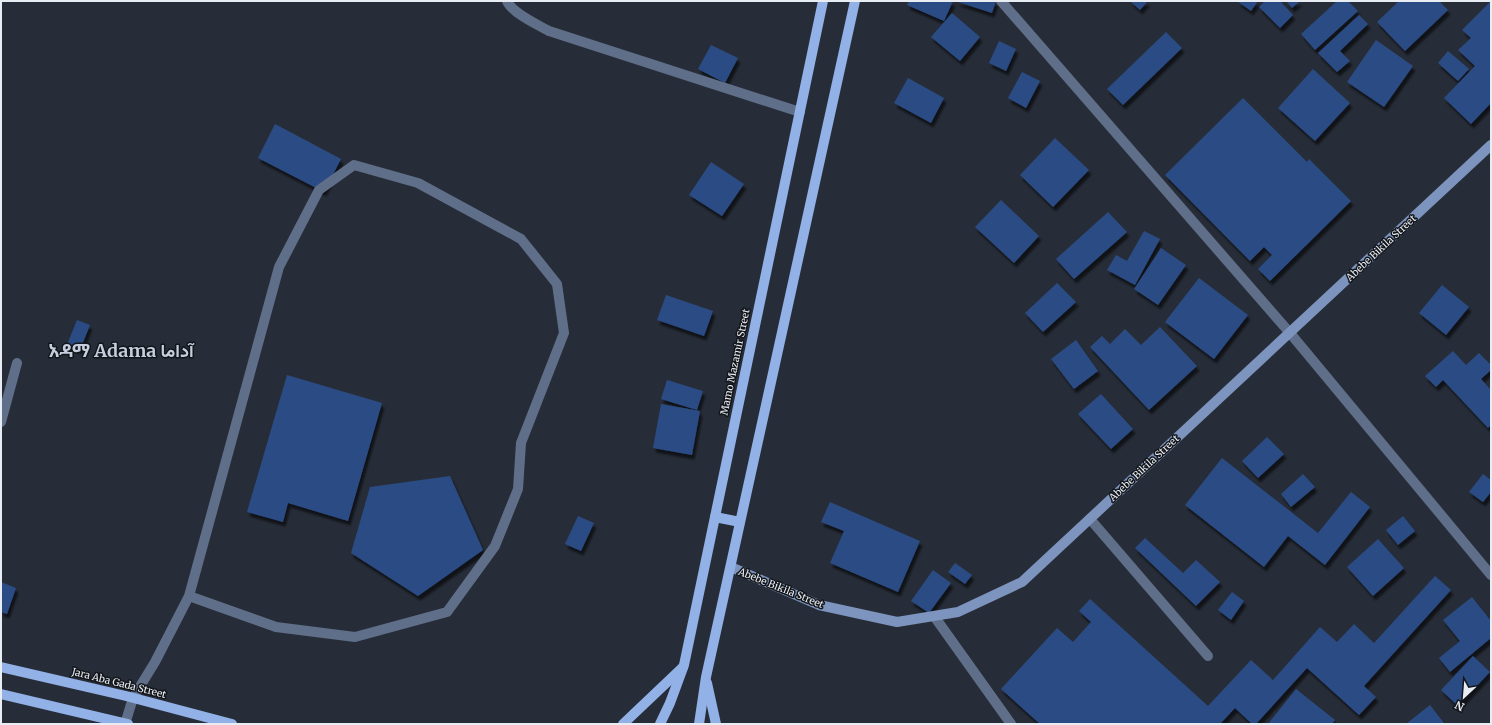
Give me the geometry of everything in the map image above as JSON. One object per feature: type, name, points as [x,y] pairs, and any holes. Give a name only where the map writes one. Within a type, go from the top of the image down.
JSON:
[{"type":"main road","name":"Mamo Mazamir Street","points":[[660,724],[670,703],[684,665],[823,1]]},
{"type":"main road","points":[[699,724],[706,677],[855,1]]},
{"type":"main road","name":"Abebe Bikila Street","points":[[731,567],[820,605],[897,622],[958,612],[1022,582],[1491,145]]},
{"type":"main road","points":[[715,517],[740,522]]},
{"type":"main road","points":[[623,724],[684,665]]},
{"type":"main road","name":"Jara Aba Gada Street","points":[[1,667],[133,698],[232,724]]},
{"type":"main road","points":[[706,677],[716,724]]},
{"type":"main road","points":[[1,694],[126,724]]},
{"type":"street","points":[[507,1],[508,5],[525,17],[550,31],[800,112]]},
{"type":"street","points":[[1000,1],[1290,333],[1491,575]]},
{"type":"street","points":[[126,724],[133,698],[155,662],[189,596],[279,267],[319,190],[354,165],[418,183],[521,239],[557,284],[564,333],[521,442],[518,489],[496,546],[447,612],[355,637],[276,627],[189,596]]},
{"type":"street","points":[[1,422],[17,363]]},
{"type":"street","points":[[1090,518],[1208,656]]},
{"type":"street","points":[[934,616],[1010,724]]},
{"type":"building","points":[[909,1],[953,1],[944,21],[907,5]]},
{"type":"building","points":[[955,1],[996,1],[992,13]]},
{"type":"building","points":[[1130,1],[1148,1],[1140,10]]},
{"type":"building","points":[[1237,1],[1258,1],[1251,11]]},
{"type":"building","points":[[1265,1],[1280,1],[1293,15],[1280,28],[1259,7]]},
{"type":"building","points":[[1286,1],[1300,1],[1292,8]]},
{"type":"building","points":[[1337,1],[1348,1],[1358,11],[1315,50],[1301,34]]},
{"type":"building","points":[[1399,1],[1439,1],[1448,10],[1405,51],[1377,22]]},
{"type":"building","points":[[1491,1],[1491,103],[1471,124],[1444,98],[1475,66],[1458,50],[1471,38],[1462,30]]},
{"type":"building","points":[[952,13],[980,37],[960,61],[931,37]]},
{"type":"building","points":[[1359,15],[1368,24],[1340,51],[1350,61],[1337,72],[1318,53]]},
{"type":"building","points":[[1166,32],[1182,48],[1123,105],[1107,89]]},
{"type":"building","points":[[1376,40],[1413,66],[1384,107],[1347,82]]},
{"type":"building","points":[[999,41],[1016,49],[1006,71],[989,63]]},
{"type":"building","points":[[711,45],[738,58],[725,83],[698,69]]},
{"type":"building","points":[[1448,51],[1469,69],[1458,81],[1438,63]]},
{"type":"building","points":[[1313,69],[1350,103],[1315,141],[1278,108]]},
{"type":"building","points":[[1022,72],[1040,81],[1026,108],[1008,98]]},
{"type":"building","points":[[908,78],[944,98],[931,123],[894,103]]},
{"type":"building","points":[[1243,98],[1307,162],[1309,159],[1351,201],[1270,281],[1258,269],[1272,255],[1264,247],[1250,261],[1165,175]]},
{"type":"building","points":[[275,124],[341,159],[324,192],[258,158]]},
{"type":"building","points":[[1055,138],[1089,170],[1053,207],[1020,175]]},
{"type":"building","points":[[711,162],[744,184],[722,216],[689,195]]},
{"type":"building","points":[[1001,200],[1039,236],[1014,263],[975,227]]},
{"type":"building","points":[[1108,212],[1127,232],[1074,279],[1056,259]]},
{"type":"building","points":[[1144,231],[1160,239],[1135,285],[1107,270],[1116,255],[1127,261]]},
{"type":"building","points":[[1161,248],[1186,265],[1158,305],[1134,289]]},
{"type":"building","points":[[1199,278],[1248,315],[1214,359],[1165,322]]},
{"type":"building","points":[[1057,283],[1076,302],[1043,332],[1025,313]]},
{"type":"building","points":[[1442,285],[1469,307],[1446,335],[1419,313]]},
{"type":"building","points":[[666,295],[713,311],[704,336],[657,320]]},
{"type":"building","points":[[77,320],[90,325],[80,350],[67,345]]},
{"type":"building","points":[[1160,327],[1197,366],[1149,410],[1090,347],[1102,336],[1110,344],[1125,329],[1141,345]]},
{"type":"building","points":[[1076,340],[1098,371],[1074,389],[1051,359]]},
{"type":"building","points":[[1453,351],[1466,365],[1479,353],[1491,365],[1491,370],[1481,379],[1491,390],[1491,425],[1488,428],[1443,380],[1436,387],[1425,376]]},
{"type":"building","points":[[287,375],[382,403],[348,521],[288,503],[283,522],[247,512]]},
{"type":"building","points":[[667,380],[703,391],[697,410],[661,399]]},
{"type":"building","points":[[1101,394],[1133,429],[1111,449],[1078,414]]},
{"type":"building","points":[[661,404],[700,411],[692,455],[653,448]]},
{"type":"building","points":[[1267,437],[1284,454],[1258,478],[1242,461]]},
{"type":"building","points":[[1222,458],[1318,533],[1351,492],[1370,507],[1325,565],[1288,536],[1264,567],[1185,505]]},
{"type":"building","points":[[1303,474],[1315,487],[1291,507],[1281,494]]},
{"type":"building","points":[[1483,474],[1491,480],[1491,492],[1483,502],[1469,492]]},
{"type":"building","points":[[450,476],[483,550],[418,596],[351,553],[370,487]]},
{"type":"building","points":[[830,502],[920,541],[898,592],[830,563],[844,531],[821,522]]},
{"type":"building","points":[[578,516],[594,523],[581,551],[565,544]]},
{"type":"building","points":[[1403,516],[1415,531],[1398,545],[1386,530]]},
{"type":"building","points":[[1145,538],[1183,573],[1196,560],[1220,582],[1196,606],[1135,548]]},
{"type":"building","points":[[1378,539],[1404,568],[1373,596],[1347,567]]},
{"type":"building","points":[[955,563],[972,575],[965,584],[948,572]]},
{"type":"building","points":[[933,570],[951,583],[929,613],[911,601]]},
{"type":"building","points":[[1435,576],[1451,590],[1364,686],[1376,697],[1359,715],[1307,668],[1256,724],[1252,724],[1235,708],[1220,724],[1040,724],[1001,689],[1057,628],[1073,642],[1091,622],[1079,611],[1090,599],[1208,706],[1251,660],[1273,680],[1320,627],[1337,642],[1354,624],[1374,643]]},
{"type":"building","points":[[1,582],[16,588],[7,614],[1,612]]},
{"type":"building","points":[[1232,592],[1244,601],[1231,620],[1218,610]]},
{"type":"building","points":[[1472,597],[1491,621],[1491,638],[1450,672],[1439,658],[1460,641],[1443,620]]},
{"type":"building","points":[[1473,656],[1490,672],[1458,706],[1441,690]]},
{"type":"building","points":[[1296,689],[1335,720],[1332,724],[1268,724]]},
{"type":"building","points":[[1430,705],[1444,723],[1443,724],[1406,724]]},
{"type":"district","name":"አዳማ Adama آداما","points":[[121,350]]}]
